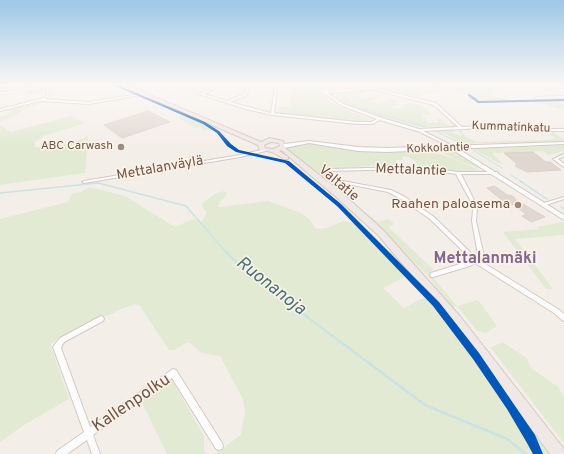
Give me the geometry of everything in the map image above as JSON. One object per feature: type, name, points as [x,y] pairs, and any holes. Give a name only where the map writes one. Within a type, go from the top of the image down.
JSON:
[{"type":"highway","points":[[175,106],[274,151],[282,145],[274,140],[263,146]]},
{"type":"highway","name":"Valtatie","points":[[282,145],[357,210],[384,238],[417,279],[460,324],[560,454]]},
{"type":"highway","name":"Valtatie","points":[[274,151],[294,163],[384,238]]},
{"type":"main road","name":"Kokkolantie","points":[[282,145],[302,142],[378,150],[564,143]]},
{"type":"street","points":[[0,110],[15,106]]},
{"type":"street","points":[[243,106],[272,114],[357,123],[370,123],[380,119]]},
{"type":"street","points":[[272,114],[273,106]]},
{"type":"street","points":[[347,106],[380,119],[422,130],[455,147],[564,217]]},
{"type":"street","points":[[437,106],[460,127]]},
{"type":"street","name":"Kummatinkatu","points":[[422,130],[434,128],[502,126],[529,130],[564,130]]},
{"type":"street","name":"Mettalanväylä","points":[[84,182],[236,156],[263,146]]},
{"type":"street","points":[[564,155],[555,159],[564,166]]},
{"type":"street","name":"Mettalantie","points":[[475,260],[432,218],[403,198],[389,191],[331,180],[328,179],[327,173],[330,170],[404,168],[436,170],[458,174],[494,173]]},
{"type":"street","points":[[433,275],[468,264],[481,256],[474,221],[474,209],[469,191],[458,174]]},
{"type":"street","points":[[544,205],[564,198]]},
{"type":"street","points":[[475,260],[556,311],[564,318]]},
{"type":"street","points":[[96,454],[57,347],[62,340],[101,319]]},
{"type":"street","name":"Kallenpolku","points":[[60,454],[173,373],[219,446]]},
{"type":"green space","points":[[23,106],[33,106],[0,122],[0,117],[13,111],[1,111]]},
{"type":"green space","points":[[338,106],[372,120],[367,122],[356,122],[279,113],[279,107]]},
{"type":"green space","points":[[348,106],[392,106],[391,107],[399,109],[404,106],[423,106],[431,115],[421,114],[429,123],[439,122],[436,118],[440,118],[447,125],[453,125],[450,122],[452,122],[457,126],[420,127],[379,117]]},
{"type":"green space","points":[[550,106],[564,106],[564,110]]},
{"type":"green space","points":[[180,113],[203,123],[216,131],[203,130],[200,127],[196,128],[180,119]]},
{"type":"green space","points":[[71,116],[85,123],[44,136],[35,142],[35,147],[44,148],[75,142],[88,136],[85,173],[0,185],[0,125],[11,132]]},
{"type":"green space","points":[[455,129],[454,132],[449,132],[462,136],[458,129],[460,129],[465,136],[477,143],[465,144],[444,133],[432,131]]},
{"type":"green space","points":[[552,132],[564,139],[564,142],[476,142],[552,140],[551,139],[555,138],[549,133]]},
{"type":"green space","points":[[298,143],[315,143],[369,151],[424,152],[444,155],[479,170],[459,173],[419,168],[415,161],[409,157],[402,156],[403,160],[396,160],[397,165],[403,165],[403,167],[378,165],[320,170],[324,175],[323,179],[285,150],[287,146]]},
{"type":"green space","points":[[564,145],[564,151],[548,155],[543,151],[492,153],[502,163],[498,163],[474,149]]},
{"type":"green space","points":[[443,150],[455,151],[484,170],[454,159],[444,153]]},
{"type":"green space","points":[[89,187],[125,196],[175,227],[193,219],[202,221],[207,213],[202,206],[202,203],[215,194],[224,191],[228,193],[219,203],[218,206],[220,207],[268,201],[301,213],[309,219],[316,229],[327,228],[343,221],[356,223],[406,276],[383,288],[404,308],[427,296],[475,357],[508,405],[528,438],[534,454],[214,454],[241,434],[245,412],[243,399],[220,356],[202,353],[188,342],[174,350],[169,350],[139,305],[134,304],[106,316],[101,316],[52,343],[51,346],[69,399],[24,425],[0,442],[0,219],[68,202],[72,194],[81,192]]},
{"type":"green space","points":[[361,209],[378,222],[389,219],[394,224],[388,227],[433,269],[430,274],[457,306],[453,307],[427,275]]},
{"type":"green space","points":[[562,222],[564,223],[564,235],[515,239],[553,289],[546,289],[503,232],[540,229],[537,227]]},
{"type":"green space","points":[[417,281],[446,313],[553,454],[540,454],[521,420],[475,352],[446,314]]},
{"type":"green space","points":[[478,300],[497,326],[486,333],[477,331],[457,306]]},
{"type":"green space","points":[[502,342],[527,358],[531,368],[558,387],[564,397],[564,443],[491,348]]},
{"type":"green space","points":[[172,380],[204,436],[204,451],[208,454],[167,454],[141,401]]},
{"type":"building","points":[[148,111],[170,122],[122,138],[104,125]]},
{"type":"building","points":[[533,152],[546,162],[550,162],[561,170],[527,172],[515,166],[517,164],[504,153]]},
{"type":"building","name":"Raahen paloasema","points":[[494,186],[545,217],[531,222],[522,216],[526,215],[522,211],[510,203],[507,204],[487,188]]},
{"type":"waterway","name":"Ruonanoja","points":[[358,106],[425,127]]},
{"type":"waterway","name":"Ruonanoja","points":[[435,131],[460,143]]},
{"type":"waterway","name":"Ruonanoja","points":[[473,150],[502,168]]},
{"type":"waterway","name":"Ruonanoja","points":[[511,175],[522,182]]},
{"type":"waterway","name":"Ruonanoja","points":[[520,181],[547,199]]},
{"type":"waterway","name":"Ruonanoja","points":[[0,193],[98,183],[186,206],[226,252]]},
{"type":"waterway","name":"Ruonanoja","points":[[226,252],[239,265],[339,341]]},
{"type":"waterway","name":"Ruonanoja","points":[[338,340],[425,405],[507,439],[526,454]]},
{"type":"cycle path","points":[[165,106],[204,123],[218,132],[229,145],[238,151],[287,162],[339,205],[436,304],[476,356],[531,439],[538,454]]},
{"type":"place","name":"ABC Carwash","points":[[121,147]]},
{"type":"place","name":"Raahen paloasema","points":[[518,205]]},
{"type":"district","name":"Mettalanmäki","points":[[485,260]]}]
